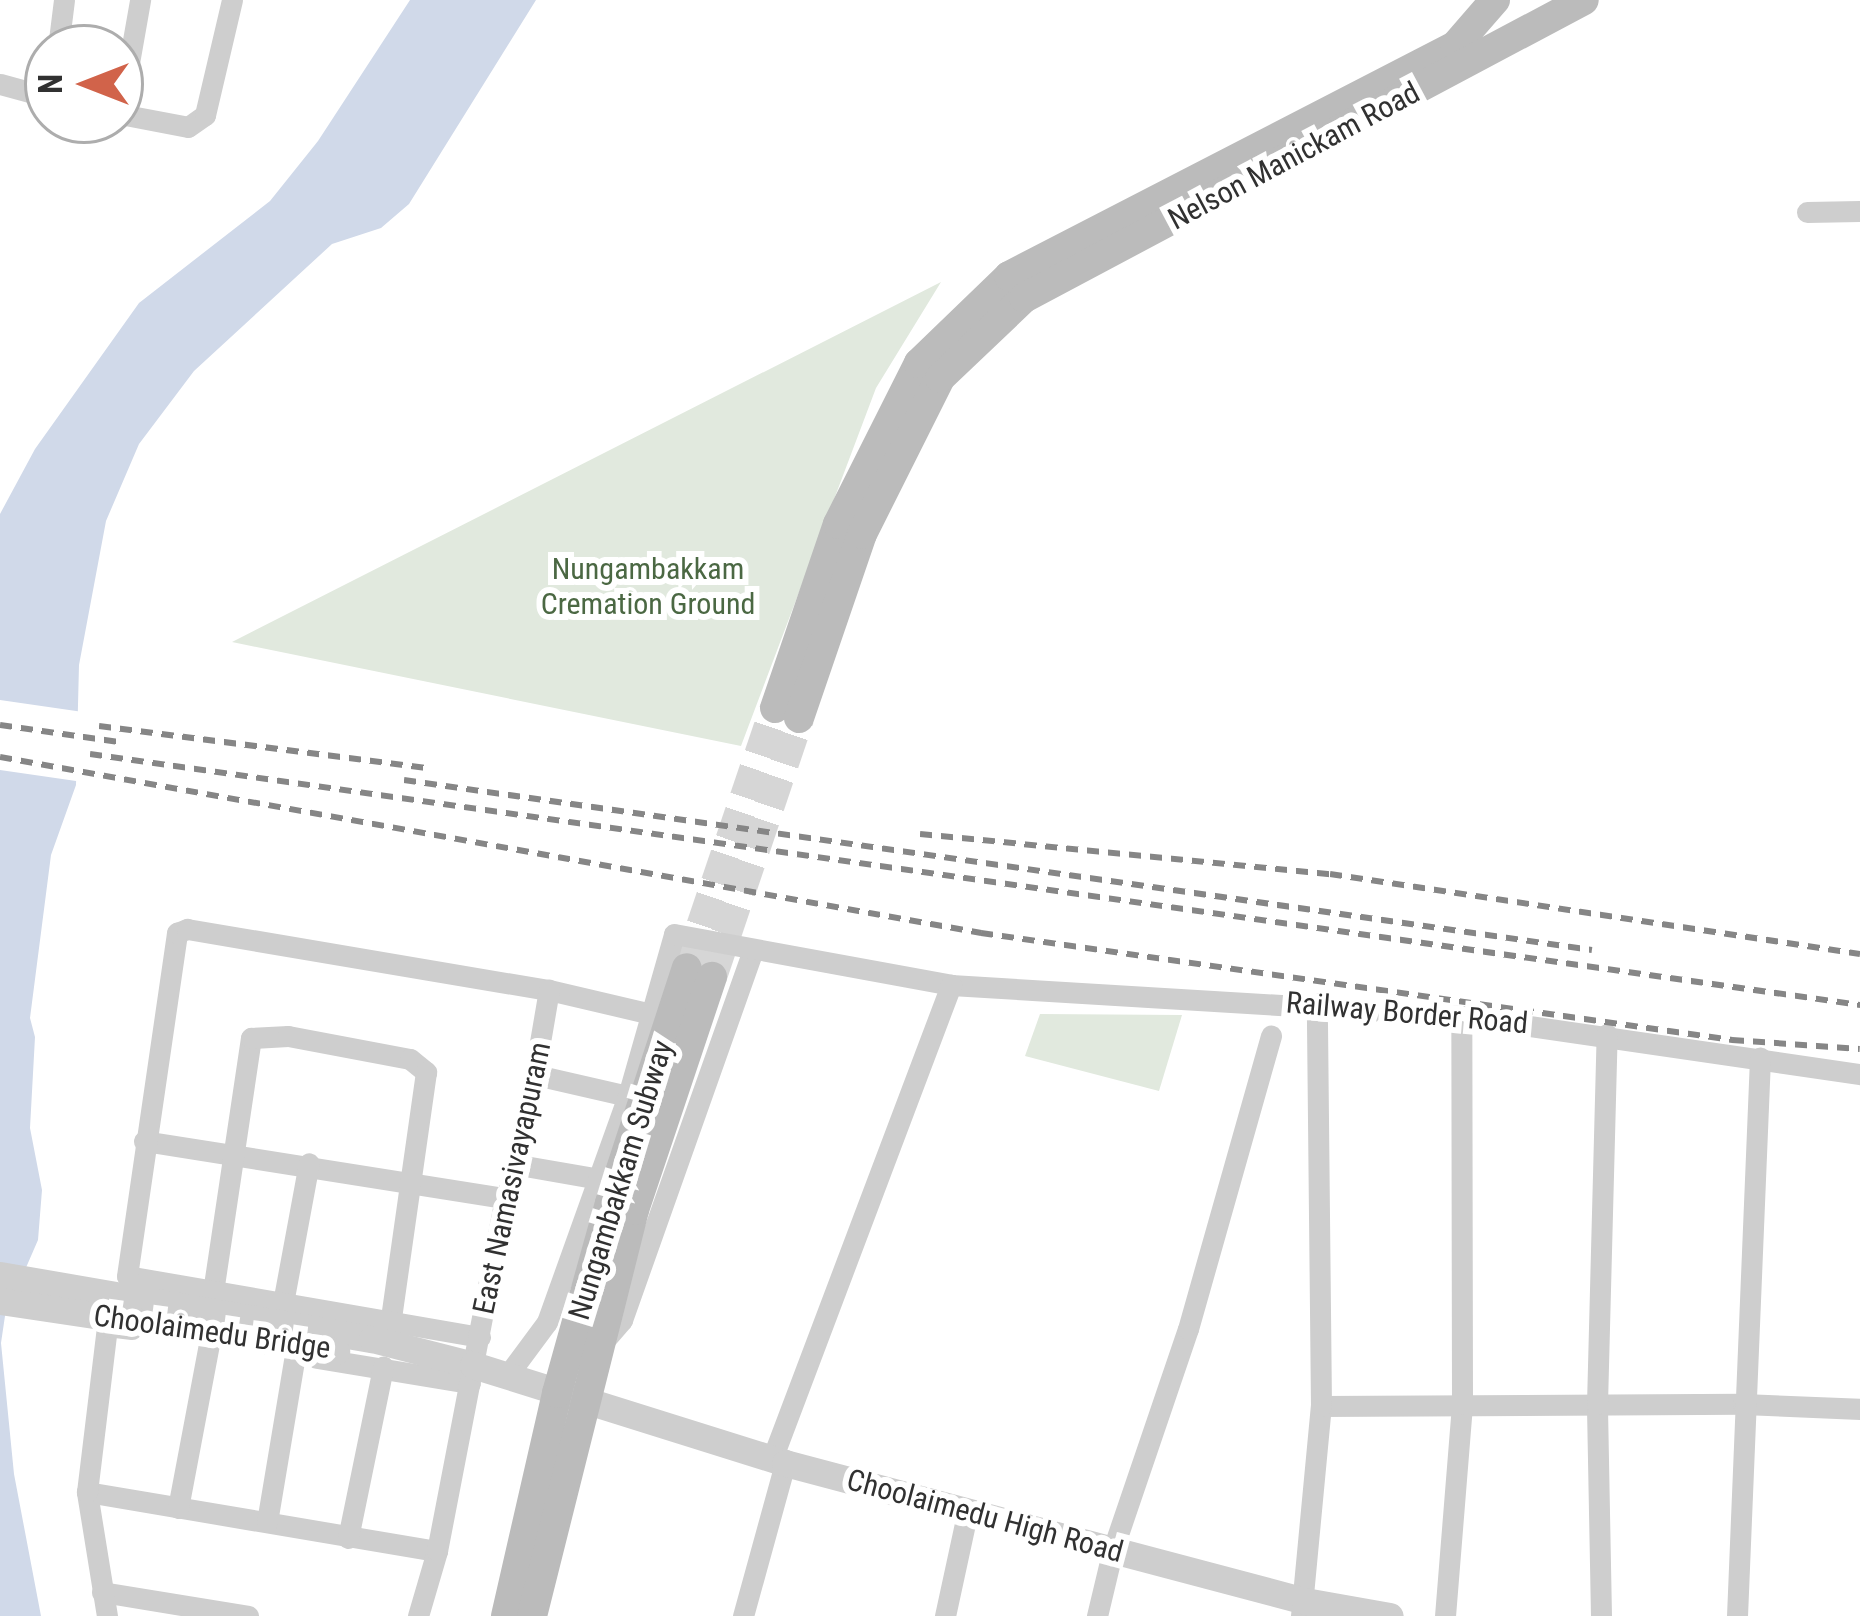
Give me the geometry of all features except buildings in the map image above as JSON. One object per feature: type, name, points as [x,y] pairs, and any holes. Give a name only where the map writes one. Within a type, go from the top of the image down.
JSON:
[{"type":"main road","name":"Nelson Manickam Road","points":[[999,305],[1009,277],[1455,46],[1495,0]]},
{"type":"main road","name":"Nelson Manickam Road","points":[[999,305],[1024,298],[1584,0]]},
{"type":"main road","points":[[787,713],[862,534],[940,378],[999,305]]},
{"type":"main road","name":"Nungambakkam Subway","points":[[700,972],[595,1351],[570,1397],[610,1204],[700,972]]},
{"type":"main road","points":[[506,1616],[570,1397]]},
{"type":"main road","points":[[532,1616],[570,1397]]},
{"type":"street","points":[[144,119],[188,127],[205,115],[232,0]]},
{"type":"street","points":[[1807,212],[1860,211]]},
{"type":"street","points":[[480,1337],[127,1276],[177,933],[188,929],[549,990],[650,1014]]},
{"type":"street","name":"Railway Border Road","points":[[508,1376],[547,1322],[628,1096],[674,934],[752,953],[950,985],[1461,1016],[1860,1074]]},
{"type":"street","points":[[595,1351],[622,1320],[752,953]]},
{"type":"street","points":[[743,1616],[779,1461],[950,985]]},
{"type":"street","name":"East Namasivayapuram","points":[[418,1616],[437,1550],[505,1198],[519,1165],[549,990]]},
{"type":"street","points":[[1303,1609],[1321,1406],[1317,1004]]},
{"type":"street","points":[[1445,1616],[1462,1404],[1461,1016]]},
{"type":"street","points":[[1601,1616],[1597,1404],[1607,1034]]},
{"type":"street","points":[[1097,1616],[1113,1550],[1188,1329],[1271,1035]]},
{"type":"street","points":[[213,1292],[251,1038],[288,1036],[421,1063],[426,1072],[390,1325]]},
{"type":"street","points":[[1737,1616],[1760,1057]]},
{"type":"street","points":[[536,1075],[628,1096]]},
{"type":"street","points":[[144,1141],[308,1163],[505,1198]]},
{"type":"street","points":[[284,1303],[308,1163]]},
{"type":"street","points":[[519,1165],[599,1179]]},
{"type":"street","name":"Choolaimedu Bridge","points":[[0,1275],[85,1301]]},
{"type":"street","name":"Choolaimedu Bridge","points":[[0,1301],[85,1301]]},
{"type":"street","name":"Choolaimedu High Road","points":[[85,1301],[372,1340],[471,1374],[508,1376],[779,1461],[1113,1550],[1303,1609],[1390,1616]]},
{"type":"street","points":[[107,1616],[87,1492],[107,1326],[382,1367],[471,1374]]},
{"type":"street","points":[[178,1508],[210,1340]]},
{"type":"street","points":[[267,1522],[295,1354]]},
{"type":"street","points":[[348,1538],[382,1367]]},
{"type":"street","points":[[1321,1406],[1743,1404],[1860,1409]]},
{"type":"street","points":[[87,1492],[437,1550]]},
{"type":"street","points":[[945,1616],[968,1510]]},
{"type":"street","points":[[102,1592],[248,1616]]},
{"type":"green space","name":"Nungambakkam Cremation Ground","points":[[941,282],[876,388],[741,746],[232,642]]},
{"type":"green space","points":[[1040,1014],[1182,1015],[1159,1091],[1025,1056]]},
{"type":"water","points":[[410,0],[536,0],[409,204],[381,228],[332,244],[194,371],[139,444],[106,521],[79,665],[76,785],[51,855],[30,1018],[35,1037],[30,1128],[42,1190],[38,1240],[5,1316],[1,1343],[14,1474],[41,1616],[0,1616],[0,514],[35,449],[139,303],[270,201],[318,141]]},
{"type":"pier","points":[[0,700],[83,712],[83,782],[0,770]]},
{"type":"tunnel","points":[[687,968],[775,708]]},
{"type":"tunnel","points":[[712,977],[799,718]]},
{"type":"railway","points":[[0,725],[119,742]]},
{"type":"railway","points":[[99,726],[426,768]]},
{"type":"railway","points":[[90,754],[1860,1005]]},
{"type":"railway","points":[[0,757],[981,933],[1732,1040],[1860,1049]]},
{"type":"railway","points":[[404,780],[1592,950]]},
{"type":"railway","points":[[920,834],[1330,874],[1860,954]]}]
